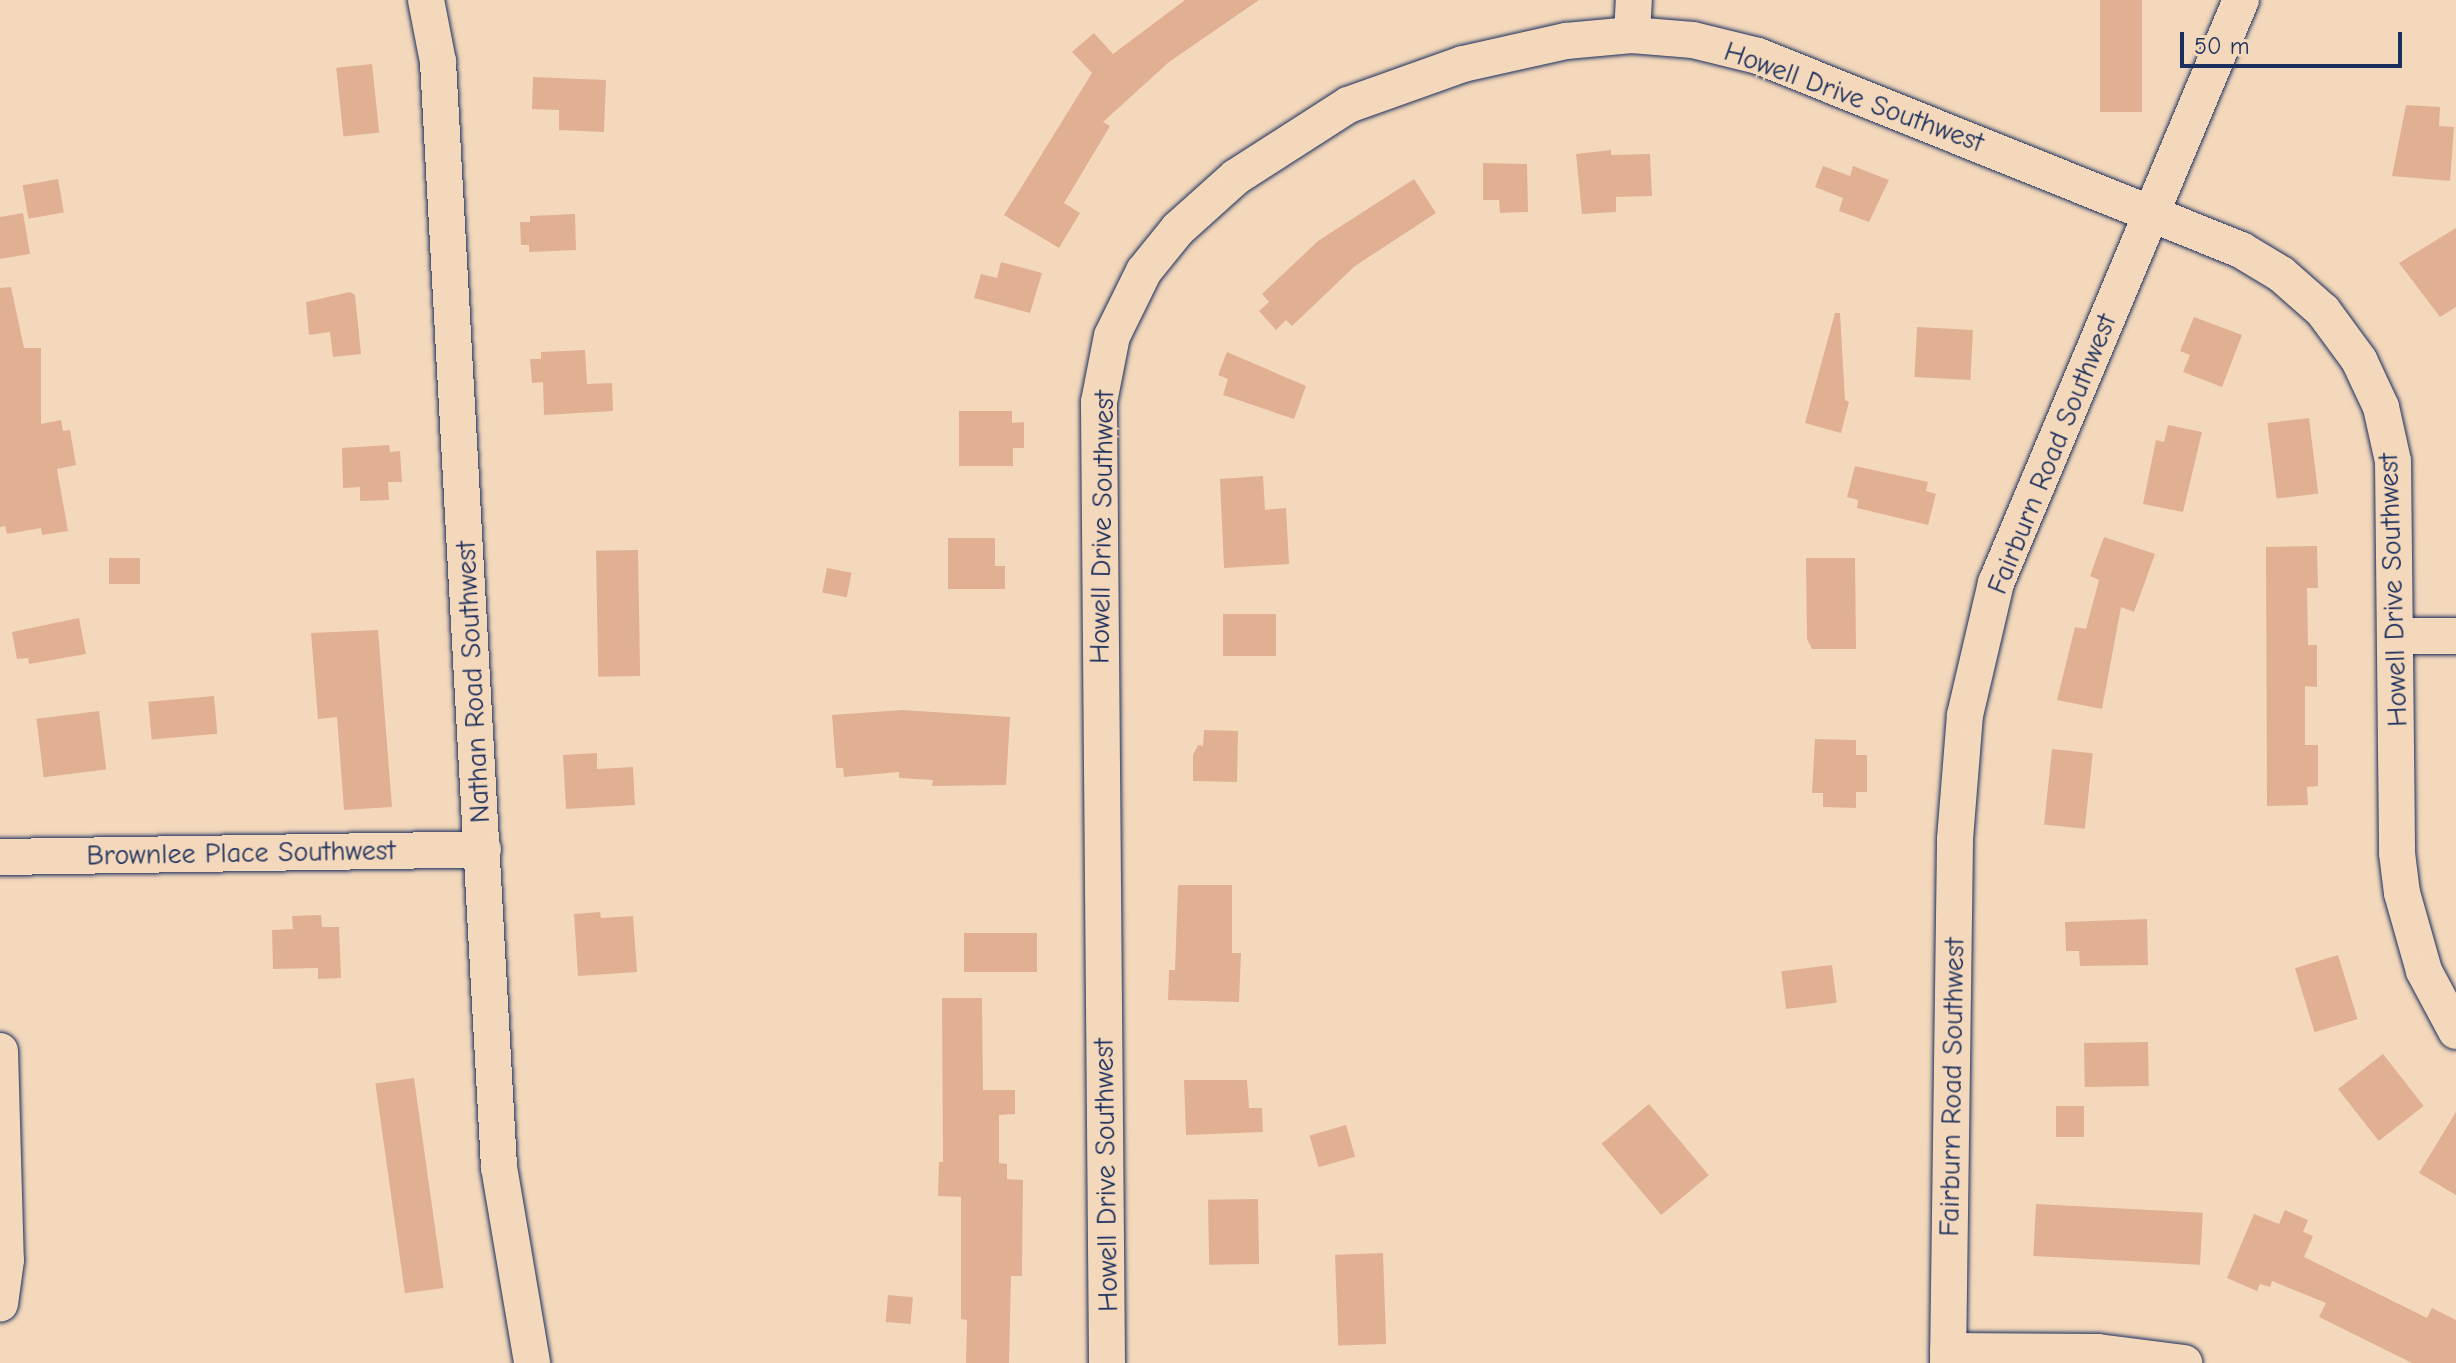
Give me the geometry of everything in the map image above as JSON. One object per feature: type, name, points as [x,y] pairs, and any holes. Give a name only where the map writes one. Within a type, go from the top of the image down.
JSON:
[{"type":"street","name":"Nathan Road Southwest","points":[[426,0],[438,62],[499,1167],[532,1363]]},
{"type":"street","name":"Fairburn Road Southwest","points":[[1948,1357],[1955,839],[1965,715],[1996,583],[2241,0]]},
{"type":"street","name":"Howell Drive Southwest","points":[[1107,1363],[1099,402],[1112,336],[1144,271],[1178,229],[1285,141],[1348,105],[1463,64],[1566,41],[1633,18],[1693,40],[1758,56],[2241,250],[2281,274],[2323,311],[2359,360],[2381,407],[2393,461],[2402,893],[2424,971],[2456,1031]]},
{"type":"street","points":[[2396,636],[2456,636]]},
{"type":"street","name":"Brownlee Place Southwest","points":[[0,857],[483,849]]},
{"type":"street","points":[[0,1051],[6,1260],[0,1304]]},
{"type":"street","points":[[1948,1357],[2098,1352],[2184,1363]]},
{"type":"building","points":[[1185,0],[1259,0],[1169,62],[1103,122],[1110,126],[1064,203],[1080,213],[1059,248],[1004,215],[1092,73],[1072,52],[1094,33],[1113,54]]},
{"type":"building","points":[[2100,0],[2142,0],[2142,112],[2100,112]]},
{"type":"building","points":[[372,64],[379,133],[343,136],[336,68]]},
{"type":"building","points":[[533,77],[606,80],[604,132],[559,130],[559,110],[532,109]]},
{"type":"building","points":[[2406,105],[2440,107],[2439,126],[2454,127],[2450,181],[2392,176]]},
{"type":"building","points":[[1611,150],[1611,155],[1650,154],[1652,196],[1616,197],[1616,212],[1582,214],[1576,154]]},
{"type":"building","points":[[1483,163],[1527,164],[1528,212],[1500,213],[1499,200],[1483,200]]},
{"type":"building","points":[[1823,166],[1850,176],[1853,166],[1889,180],[1869,222],[1839,211],[1843,198],[1815,187]]},
{"type":"building","points":[[58,179],[64,212],[28,219],[23,185]]},
{"type":"building","points":[[1414,179],[1436,213],[1355,266],[1292,326],[1286,320],[1276,330],[1259,311],[1269,302],[1262,294],[1318,241]]},
{"type":"building","points":[[23,213],[30,254],[0,259],[0,217]]},
{"type":"building","points":[[575,214],[576,250],[529,252],[529,245],[521,245],[520,222],[530,222],[530,216]]},
{"type":"building","points":[[2456,228],[2456,307],[2440,317],[2399,263]]},
{"type":"building","points":[[1001,262],[1042,273],[1030,313],[974,298],[981,274],[997,278]]},
{"type":"building","points":[[11,287],[24,348],[41,348],[41,424],[61,420],[63,431],[70,430],[76,465],[57,469],[68,531],[42,535],[41,528],[7,534],[5,526],[0,527],[0,288]]},
{"type":"building","points":[[350,292],[355,295],[361,354],[333,357],[330,332],[309,335],[306,302]]},
{"type":"building","points":[[1835,313],[1840,313],[1845,400],[1849,402],[1841,433],[1805,423]]},
{"type":"building","points":[[2194,317],[2242,335],[2222,387],[2183,372],[2190,355],[2180,351]]},
{"type":"building","points":[[1917,327],[1973,330],[1970,380],[1914,377]]},
{"type":"building","points":[[585,350],[587,384],[612,383],[613,411],[544,415],[543,382],[532,383],[530,359],[541,359],[541,352]]},
{"type":"building","points":[[1227,352],[1306,386],[1294,419],[1223,395],[1228,379],[1218,375]]},
{"type":"building","points":[[959,411],[1012,411],[1012,423],[1024,422],[1024,448],[1013,448],[1013,466],[959,466]]},
{"type":"building","points":[[2309,418],[2318,493],[2277,499],[2267,423]]},
{"type":"building","points":[[2168,425],[2202,432],[2183,512],[2143,504],[2156,440],[2164,442]]},
{"type":"building","points":[[389,445],[390,452],[400,451],[402,482],[388,482],[389,500],[360,501],[360,487],[343,488],[342,448]]},
{"type":"building","points":[[1855,466],[1928,482],[1926,491],[1936,494],[1928,525],[1857,508],[1858,500],[1847,497]]},
{"type":"building","points":[[1263,476],[1265,510],[1286,508],[1289,564],[1224,568],[1220,479]]},
{"type":"building","points":[[2104,537],[2155,554],[2134,612],[2121,607],[2102,709],[2057,700],[2075,627],[2086,629],[2099,580],[2090,576]]},
{"type":"building","points":[[948,538],[995,538],[995,566],[1005,566],[1005,589],[948,589]]},
{"type":"building","points":[[2317,546],[2318,588],[2307,588],[2308,645],[2317,645],[2317,687],[2305,686],[2305,745],[2318,745],[2318,786],[2307,787],[2308,805],[2267,806],[2266,547]]},
{"type":"building","points":[[638,550],[640,676],[598,677],[596,551]]},
{"type":"building","points":[[109,558],[140,558],[140,584],[109,584]]},
{"type":"building","points":[[1806,558],[1855,558],[1856,649],[1812,649],[1807,639]]},
{"type":"building","points":[[827,568],[852,573],[847,597],[822,593]]},
{"type":"building","points":[[1223,614],[1276,614],[1276,656],[1223,656]]},
{"type":"building","points":[[79,618],[86,654],[29,664],[28,658],[17,659],[12,632]]},
{"type":"building","points":[[378,630],[392,807],[344,810],[337,717],[318,719],[311,633]]},
{"type":"building","points":[[214,696],[217,734],[152,740],[148,702]]},
{"type":"building","points":[[902,710],[1010,717],[1006,785],[932,786],[933,780],[899,778],[899,772],[844,777],[843,768],[836,768],[832,715]]},
{"type":"building","points":[[99,711],[106,770],[44,777],[36,719]]},
{"type":"building","points":[[1204,730],[1238,731],[1237,782],[1193,781],[1193,755],[1198,745],[1203,746]]},
{"type":"building","points":[[1815,739],[1856,740],[1856,755],[1867,755],[1867,792],[1856,792],[1856,808],[1823,807],[1823,793],[1812,793]]},
{"type":"building","points":[[2052,749],[2093,753],[2085,829],[2044,825]]},
{"type":"building","points":[[597,753],[597,769],[633,767],[635,805],[566,809],[563,755]]},
{"type":"building","points":[[1178,885],[1232,885],[1232,953],[1241,953],[1239,1002],[1168,1000],[1169,970],[1175,970]]},
{"type":"building","points":[[600,912],[601,918],[633,916],[637,972],[578,976],[574,914]]},
{"type":"building","points":[[321,915],[322,927],[339,927],[341,978],[318,979],[318,968],[273,969],[272,930],[293,929],[292,916]]},
{"type":"building","points":[[2147,919],[2148,965],[2080,966],[2079,951],[2066,951],[2065,922]]},
{"type":"building","points":[[964,933],[1037,933],[1037,972],[964,972]]},
{"type":"building","points":[[2338,955],[2358,1019],[2315,1032],[2295,968]]},
{"type":"building","points":[[1832,965],[1837,1003],[1786,1009],[1781,971]]},
{"type":"building","points":[[942,998],[982,998],[983,1090],[1015,1090],[1015,1114],[999,1115],[999,1163],[1007,1164],[1007,1179],[1023,1180],[1022,1276],[1011,1276],[1009,1363],[966,1363],[967,1320],[961,1319],[961,1197],[938,1196],[939,1162],[943,1162]]},
{"type":"building","points":[[2148,1042],[2149,1086],[2085,1087],[2084,1043]]},
{"type":"building","points":[[2383,1054],[2424,1106],[2379,1141],[2338,1089]]},
{"type":"building","points":[[414,1078],[444,1288],[405,1293],[375,1083]]},
{"type":"building","points":[[1184,1080],[1247,1080],[1249,1108],[1262,1108],[1263,1132],[1186,1135]]},
{"type":"building","points":[[1649,1104],[1709,1175],[1661,1215],[1602,1144]]},
{"type":"building","points":[[2056,1106],[2084,1106],[2084,1137],[2056,1137]]},
{"type":"building","points":[[2456,1112],[2456,1195],[2419,1173]]},
{"type":"building","points":[[1346,1125],[1355,1157],[1319,1167],[1309,1135]]},
{"type":"building","points":[[1258,1199],[1259,1264],[1209,1265],[1208,1200]]},
{"type":"building","points":[[2036,1204],[2203,1213],[2200,1265],[2033,1256]]},
{"type":"building","points":[[2285,1210],[2308,1220],[2303,1232],[2313,1236],[2304,1257],[2427,1318],[2432,1308],[2456,1320],[2456,1363],[2412,1363],[2319,1317],[2326,1303],[2272,1281],[2270,1287],[2260,1284],[2257,1291],[2227,1278],[2254,1214],[2279,1224]]},
{"type":"building","points":[[1383,1253],[1386,1344],[1338,1346],[1335,1255]]},
{"type":"building","points":[[888,1295],[913,1297],[911,1324],[886,1322]]}]
